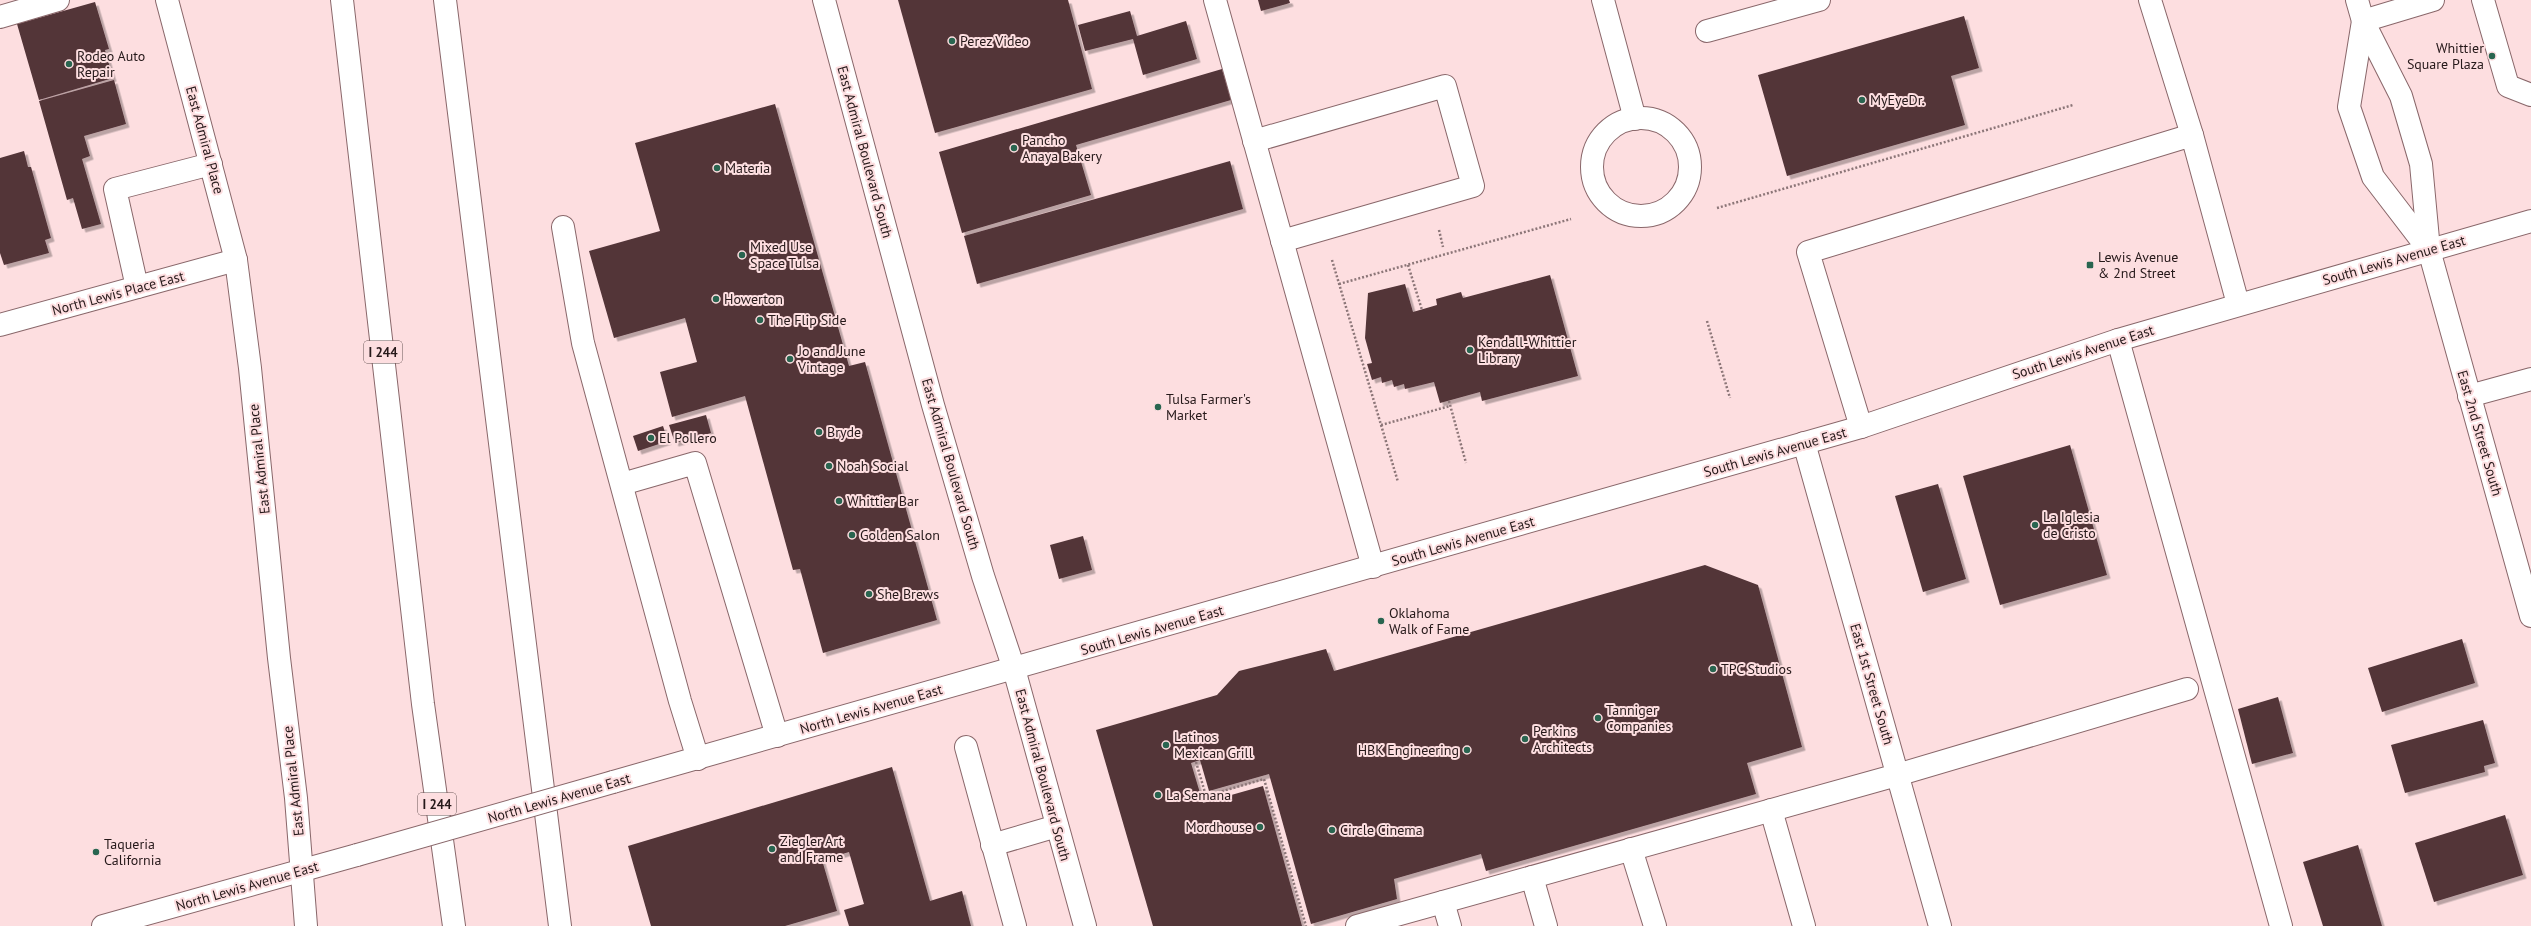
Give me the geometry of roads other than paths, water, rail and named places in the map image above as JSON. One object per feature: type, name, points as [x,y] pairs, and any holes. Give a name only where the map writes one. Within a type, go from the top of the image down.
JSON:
[{"type":"main road","points":[[0,17],[58,0]]},
{"type":"main road","name":"East Admiral Place","points":[[167,0],[236,260],[250,368],[279,658],[296,798],[306,926]]},
{"type":"main road","name":"I 244","points":[[342,0],[423,704],[454,926]]},
{"type":"main road","points":[[445,0],[560,926]]},
{"type":"main road","name":"East Admiral Boulevard South","points":[[824,0],[933,405],[983,576],[1014,669],[1085,926]]},
{"type":"main road","points":[[1214,0],[1373,566]]},
{"type":"main road","points":[[1603,0],[1635,119]]},
{"type":"main road","points":[[1707,31],[1819,0]]},
{"type":"main road","points":[[2150,0],[2192,135],[2238,304]]},
{"type":"main road","name":"East 2nd Street South","points":[[2357,0],[2363,21],[2401,96],[2421,164],[2428,250],[2469,396],[2524,561],[2531,616]]},
{"type":"main road","points":[[2363,21],[2433,0]]},
{"type":"main road","points":[[2483,0],[2508,86],[2531,95]]},
{"type":"main road","name":"East 2nd Street South","points":[[2363,21],[2349,106],[2373,177],[2428,250]]},
{"type":"main road","points":[[1254,141],[1445,86],[1473,186],[1282,241]]},
{"type":"main road","points":[[1635,119],[1647,119],[1667,126],[1681,139],[1688,155],[1690,168],[1683,191],[1672,205],[1652,214],[1628,214],[1611,206],[1598,190],[1592,172],[1594,154],[1604,136],[1620,122],[1635,119]]},
{"type":"main road","points":[[1861,427],[1808,252],[2192,135]]},
{"type":"main road","points":[[137,287],[115,189],[211,164]]},
{"type":"main road","name":"South Lewis Avenue East","points":[[1014,669],[1861,427],[2118,340],[2238,304],[2531,222]]},
{"type":"main road","points":[[563,227],[583,343],[680,701],[698,758]]},
{"type":"main road","name":"North Lewis Place East","points":[[0,325],[236,260]]},
{"type":"main road","points":[[2118,340],[2281,926]]},
{"type":"main road","points":[[2469,396],[2531,379]]},
{"type":"main road","name":"East 1st Street South","points":[[1804,443],[1940,926]]},
{"type":"main road","points":[[622,484],[695,463],[777,736]]},
{"type":"main road","name":"North Lewis Avenue East","points":[[103,926],[1014,669]]},
{"type":"main road","points":[[1357,926],[1897,775],[2188,689]]},
{"type":"main road","points":[[966,747],[1015,926]]},
{"type":"main road","points":[[1771,810],[1804,926]]},
{"type":"main road","points":[[992,845],[1057,826]]},
{"type":"main road","points":[[1631,849],[1655,926]]},
{"type":"main road","points":[[1532,877],[1546,926]]},
{"type":"main road","points":[[1443,902],[1450,926]]},
{"type":"place","name":"Perez Video","points":[[952,41]]},
{"type":"place","name":"Whittier Square Plaza","points":[[2492,56]]},
{"type":"place","name":"Rodeo Auto Repair","points":[[69,64]]},
{"type":"place","name":"MyEyeDr.","points":[[1862,100]]},
{"type":"place","name":"Pancho Anaya Bakery","points":[[1014,148]]},
{"type":"place","name":"Materia","points":[[717,168]]},
{"type":"place","name":"Mixed Use Space Tulsa","points":[[742,255]]},
{"type":"place","name":"Lewis Avenue & 2nd Street","points":[[2090,265]]},
{"type":"place","name":"Howerton","points":[[716,299]]},
{"type":"place","name":"The Flip Side","points":[[760,320]]},
{"type":"place","name":"Kendall-Whittier Library","points":[[1470,350]]},
{"type":"place","name":"Jo and June Vintage","points":[[790,359]]},
{"type":"place","name":"Tulsa Farmer's Market","points":[[1158,407]]},
{"type":"place","name":"Bryde","points":[[819,432]]},
{"type":"place","name":"El Pollero","points":[[651,438]]},
{"type":"place","name":"Noah Social","points":[[829,466]]},
{"type":"place","name":"Whittier Bar","points":[[839,501]]},
{"type":"place","name":"La Iglesia de Cristo","points":[[2035,525]]},
{"type":"place","name":"Golden Salon","points":[[852,535]]},
{"type":"place","name":"She Brews","points":[[869,594]]},
{"type":"place","name":"Oklahoma Walk of Fame","points":[[1381,621]]},
{"type":"place","name":"TPC Studios","points":[[1713,669]]},
{"type":"place","name":"Tanniger Companies","points":[[1598,718]]},
{"type":"place","name":"Perkins Architects","points":[[1525,739]]},
{"type":"place","name":"Latinos Mexican Grill","points":[[1166,745]]},
{"type":"place","name":"HBK Engineering","points":[[1467,750]]},
{"type":"place","name":"La Semana","points":[[1158,795]]},
{"type":"place","name":"Mordhouse","points":[[1260,827]]},
{"type":"place","name":"Circle Cinema","points":[[1332,830]]},
{"type":"place","name":"Ziegler Art and Frame","points":[[772,849]]},
{"type":"place","name":"Taqueria California","points":[[96,852]]}]
